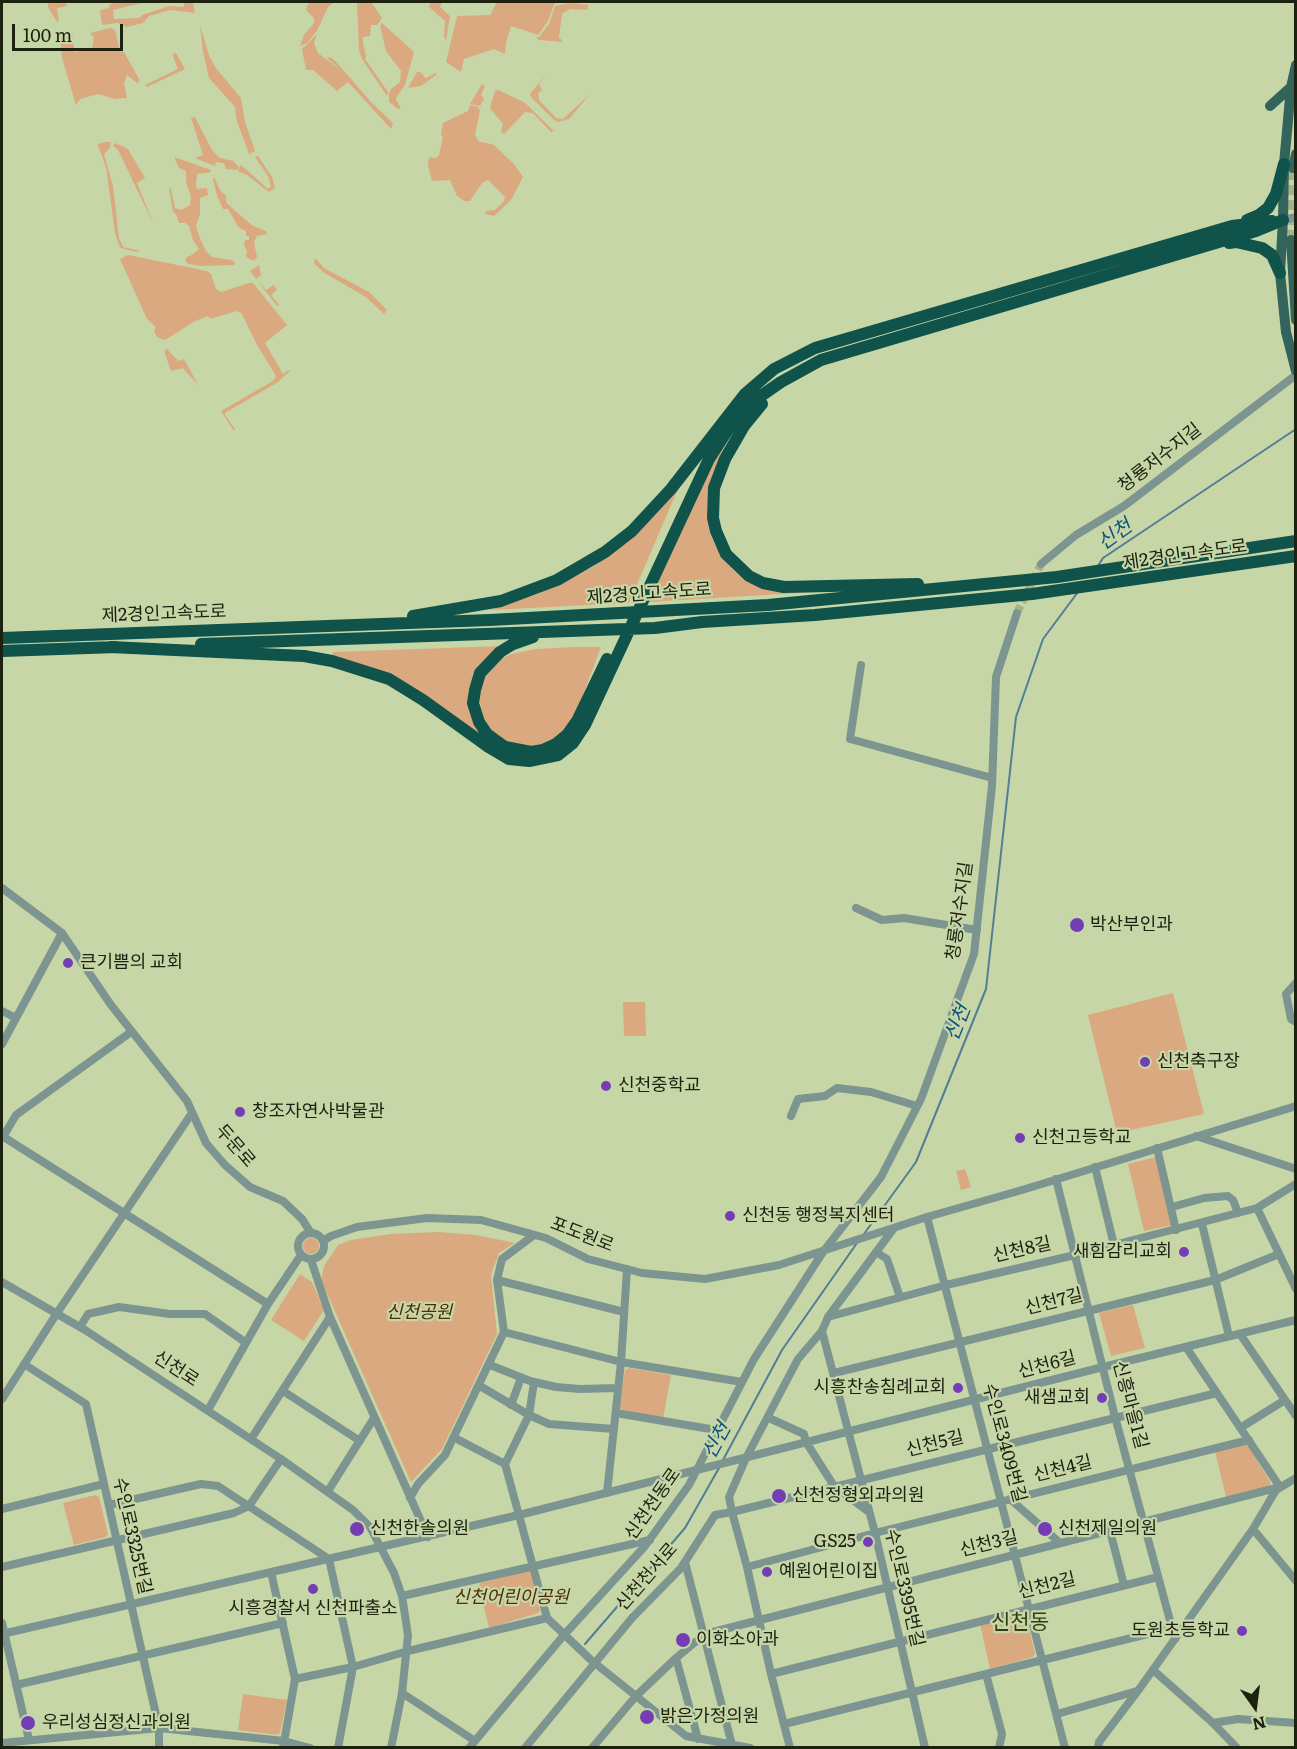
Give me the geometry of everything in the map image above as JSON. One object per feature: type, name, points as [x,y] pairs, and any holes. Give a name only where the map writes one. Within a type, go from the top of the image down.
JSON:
[{"type":"highway","points":[[1232,226],[1259,215],[1268,208],[1289,166]]},
{"type":"highway","points":[[364,624],[501,601],[557,580],[604,552],[632,531],[670,489],[732,408],[761,379],[774,369],[815,348],[1232,226],[1289,218]]},
{"type":"highway","points":[[110,647],[304,656],[332,661],[389,679],[509,759],[529,761],[558,754],[573,742],[585,725],[709,459],[729,428],[758,398],[781,382],[821,360],[1256,231],[1289,218]]},
{"type":"highway","points":[[1192,249],[1236,242],[1262,248],[1272,255],[1280,273]]},
{"type":"highway","points":[[781,382],[744,426],[725,459],[714,488],[712,507],[716,531],[726,554],[737,566],[749,576],[763,583],[784,587],[986,585]]},
{"type":"highway","points":[[555,632],[513,644],[500,652],[480,673],[473,703],[479,722],[487,734],[505,747],[531,752],[543,750],[556,744],[567,735],[577,721],[715,433]]},
{"type":"highway","name":"제2경인고속도로","points":[[2,638],[583,616],[768,605],[986,585],[1296,541]]},
{"type":"highway","name":"제2경인고속도로","points":[[2,651],[655,628],[1012,596],[1296,556]]},
{"type":"main road","points":[[1296,65],[1291,87],[1289,218],[1280,273],[1291,357],[1296,373]]},
{"type":"main road","points":[[1270,106],[1291,87]]},
{"type":"main road","points":[[1289,166],[1296,154]]},
{"type":"main road","points":[[1291,240],[1296,320]]},
{"type":"street","name":"청룡저수지길","points":[[1041,564],[1076,536],[1124,506],[1296,373]]},
{"type":"street","name":"청룡저수지길","points":[[826,1251],[881,1177],[917,1106],[974,954],[992,778],[996,677],[1017,613]]},
{"type":"street","points":[[861,665],[850,739],[992,778]]},
{"type":"street","name":"두문로","points":[[2,888],[62,933],[131,1032],[187,1101],[206,1143],[225,1165],[250,1187],[282,1201],[302,1219],[311,1233]]},
{"type":"street","points":[[856,908],[882,920],[904,918],[977,930]]},
{"type":"street","points":[[2,1044],[62,933]]},
{"type":"street","points":[[1296,983],[1286,994],[1291,1019],[1296,1022]]},
{"type":"street","points":[[2,1011],[16,1018]]},
{"type":"street","points":[[131,1032],[16,1115],[2,1137],[268,1304]]},
{"type":"street","points":[[791,1116],[798,1099],[825,1096],[837,1088],[871,1092],[917,1106]]},
{"type":"street","points":[[790,1748],[729,1497],[746,1458],[798,1359],[822,1331],[828,1317],[892,1228],[1296,1106]]},
{"type":"street","points":[[2,1399],[192,1113]]},
{"type":"street","points":[[1196,1136],[1296,1169]]},
{"type":"street","points":[[1157,1148],[1176,1230]]},
{"type":"street","points":[[1095,1167],[1114,1245]]},
{"type":"street","name":"신흥마을1길","points":[[1056,1179],[1115,1418],[1175,1639]]},
{"type":"street","name":"신천8길","points":[[828,1317],[945,1285],[1202,1224],[1257,1208],[1296,1184]]},
{"type":"street","points":[[1172,1207],[1204,1197],[1228,1197],[1233,1200],[1238,1213]]},
{"type":"street","points":[[1257,1208],[1279,1254],[1293,1275],[1296,1289]]},
{"type":"street","name":"수인로3409번길","points":[[927,1216],[989,1448],[1006,1500],[1016,1554],[1065,1748]]},
{"type":"street","name":"포도원로","points":[[323,1241],[330,1236],[357,1227],[427,1218],[481,1220],[546,1238],[588,1259],[642,1273],[705,1279],[779,1265],[892,1228]]},
{"type":"street","points":[[1202,1224],[1229,1336]]},
{"type":"street","points":[[311,1260],[321,1255],[324,1248],[323,1241],[318,1235],[311,1233],[304,1235],[299,1241],[298,1248],[301,1255],[311,1260],[330,1317],[428,1537]]},
{"type":"street","points":[[410,1498],[418,1484],[445,1455],[455,1438],[504,1332],[497,1280],[502,1259],[534,1235]]},
{"type":"street","name":"신천천동로","points":[[472,1744],[567,1638],[650,1540],[689,1485],[754,1359],[826,1251]]},
{"type":"street","points":[[876,1252],[887,1259],[900,1297]]},
{"type":"street","name":"신천7길","points":[[834,1373],[1215,1280],[1279,1254]]},
{"type":"street","points":[[208,1410],[245,1342],[301,1255]]},
{"type":"street","points":[[607,1493],[621,1362],[627,1269]]},
{"type":"street","points":[[497,1280],[624,1312]]},
{"type":"street","name":"신천로","points":[[2,1282],[80,1327],[208,1410],[328,1491],[353,1510],[370,1527],[394,1573],[402,1596],[408,1635],[402,1693],[391,1748]]},
{"type":"street","points":[[80,1327],[88,1314],[119,1306],[170,1314],[205,1314],[245,1342]]},
{"type":"street","points":[[251,1439],[330,1317]]},
{"type":"street","name":"신천6길","points":[[3,1634],[519,1515],[1296,1320]]},
{"type":"street","name":"수인로3395번길","points":[[822,1331],[870,1512],[925,1748]]},
{"type":"street","points":[[504,1332],[621,1362],[742,1382]]},
{"type":"street","points":[[1240,1334],[1296,1416]]},
{"type":"street","points":[[1186,1347],[1280,1487]]},
{"type":"street","name":"수인로3325번길","points":[[24,1364],[86,1404],[159,1728],[159,1748]]},
{"type":"street","points":[[490,1365],[534,1382],[580,1389],[618,1388]]},
{"type":"street","points":[[511,1405],[521,1378]]},
{"type":"street","points":[[534,1382],[529,1415],[505,1464],[547,1618],[594,1662],[686,1737],[750,1748]]},
{"type":"street","points":[[480,1386],[549,1424],[614,1429]]},
{"type":"street","points":[[283,1391],[360,1441]]},
{"type":"street","name":"신천5길","points":[[732,1512],[1217,1393]]},
{"type":"street","points":[[1240,1428],[1285,1400]]},
{"type":"street","points":[[616,1413],[717,1430]]},
{"type":"street","points":[[328,1491],[374,1418]]},
{"type":"street","points":[[769,1418],[804,1434],[806,1442],[834,1486],[870,1512]]},
{"type":"street","points":[[455,1438],[505,1464]]},
{"type":"street","name":"신천4길","points":[[747,1568],[875,1533],[1249,1440]]},
{"type":"street","points":[[2,1567],[234,1513],[249,1506],[281,1459]]},
{"type":"street","points":[[1098,1748],[1099,1742],[1153,1671],[1253,1529],[1276,1490],[1296,1478]]},
{"type":"street","points":[[2,1509],[104,1484]]},
{"type":"street","points":[[109,1505],[201,1484],[218,1486],[329,1559],[353,1667],[338,1748]]},
{"type":"street","name":"신천3길","points":[[592,1748],[636,1696],[705,1634],[1280,1487]]},
{"type":"street","points":[[1006,1500],[1060,1543]]},
{"type":"street","name":"신천천서로","points":[[525,1748],[594,1662],[685,1562],[715,1515],[732,1512]]},
{"type":"street","points":[[1253,1529],[1296,1581]]},
{"type":"street","points":[[1110,1531],[1124,1585]]},
{"type":"street","points":[[402,1596],[650,1540]]},
{"type":"street","points":[[685,1562],[732,1745]]},
{"type":"street","points":[[271,1572],[295,1679],[284,1744]]},
{"type":"street","name":"신천2길","points":[[771,1674],[1030,1607],[1158,1577]]},
{"type":"street","points":[[295,1679],[353,1667],[408,1651],[547,1618]]},
{"type":"street","points":[[2,1623],[29,1740]]},
{"type":"street","points":[[16,1685],[283,1623]]},
{"type":"street","points":[[784,1724],[1172,1628]]},
{"type":"street","points":[[676,1658],[698,1739]]},
{"type":"street","points":[[1153,1671],[1238,1748]]},
{"type":"street","points":[[986,1674],[1002,1734],[999,1748]]},
{"type":"street","points":[[1057,1714],[1138,1691]]},
{"type":"street","points":[[402,1693],[472,1744]]},
{"type":"street","points":[[1213,1723],[1238,1719],[1296,1723]]},
{"type":"street","points":[[2,1743],[159,1728],[310,1748]]},
{"type":"street","points":[[682,1748],[686,1737]]},
{"type":"green space","points":[[47,2],[67,4],[67,6],[57,8],[59,21],[57,22]]},
{"type":"green space","points":[[146,2],[113,10],[114,19],[139,18],[169,6],[184,7],[184,2],[193,2],[195,13],[170,10],[149,16],[143,23],[127,27],[117,23],[102,25],[100,10],[109,8],[110,4]]},
{"type":"green space","points":[[309,2],[334,2],[328,7],[317,31],[307,43],[300,46],[304,35],[314,23],[314,18],[306,10]]},
{"type":"green space","points":[[357,2],[371,2],[382,18],[377,25],[371,25],[370,36],[363,37],[363,42],[365,59],[388,92],[387,96],[362,59],[359,50]]},
{"type":"green space","points":[[431,2],[442,2],[440,7],[450,16],[446,41],[445,21],[429,7]]},
{"type":"green space","points":[[497,2],[555,2],[548,21],[538,35],[511,26],[505,54],[494,49],[464,59],[461,72],[446,62],[457,16],[490,15]]},
{"type":"green space","points":[[570,3],[589,5],[587,10],[570,9],[562,14],[559,37],[563,42],[539,40],[536,37],[539,37],[549,24],[555,6]]},
{"type":"green space","points":[[382,23],[414,52],[405,85],[397,96],[396,100],[401,108],[398,109],[389,102],[389,94],[390,90],[400,82],[401,71],[386,51],[380,26]]},
{"type":"green space","points":[[200,25],[215,67],[241,98],[245,122],[255,151],[249,154],[236,118],[235,107],[209,78]]},
{"type":"green space","points":[[110,28],[115,30],[120,51],[124,52],[140,81],[137,83],[127,75],[124,83],[127,98],[115,99],[98,94],[80,99],[76,105],[62,58],[60,36],[64,33],[72,35],[75,52],[92,49],[94,38],[90,33]]},
{"type":"green space","points":[[317,34],[314,43],[318,53],[342,71],[326,57],[332,58],[337,63],[393,123],[391,129],[348,82],[337,91],[313,70],[306,70],[302,49]]},
{"type":"green space","points":[[176,53],[185,69],[147,87],[145,85],[178,69],[172,54]]},
{"type":"green space","points":[[417,72],[426,78],[436,73],[436,75],[421,86],[408,88]]},
{"type":"green space","points":[[546,75],[539,85],[542,90],[538,93],[539,100],[556,118],[563,119],[590,94],[569,119],[558,122],[554,120],[531,97],[530,94]]},
{"type":"green space","points":[[482,84],[485,86],[481,95],[484,99],[480,106],[470,104]]},
{"type":"green space","points":[[498,90],[524,102],[554,131],[551,132],[533,113],[525,112],[504,134],[501,131],[503,124],[490,108],[495,91]]},
{"type":"green space","points":[[470,105],[478,107],[480,111],[475,134],[478,141],[494,145],[514,164],[523,177],[511,200],[494,216],[486,214],[485,211],[495,210],[505,197],[488,180],[482,183],[470,201],[464,201],[457,196],[450,180],[432,181],[428,166],[429,157],[436,158],[439,155],[443,138],[441,134],[443,123],[468,111]]},
{"type":"green space","points":[[195,117],[212,150],[220,158],[233,161],[239,167],[237,170],[226,169],[224,163],[216,162],[215,166],[195,158],[203,155],[191,118]]},
{"type":"green space","points":[[111,142],[104,154],[113,186],[119,238],[123,247],[140,251],[137,252],[121,248],[115,233],[106,167],[98,146]]},
{"type":"green space","points":[[115,143],[128,149],[145,178],[137,183],[154,225],[118,150],[113,146]]},
{"type":"green space","points":[[258,156],[272,177],[275,188],[269,192],[238,171],[241,165],[268,189],[271,186],[268,176],[255,157]]},
{"type":"green space","points":[[174,157],[211,170],[211,172],[197,174],[197,189],[207,188],[208,195],[200,198],[200,214],[196,226],[206,251],[212,257],[235,262],[234,265],[201,266],[188,264],[185,260],[199,249],[193,240],[189,226],[179,223],[173,212],[169,188],[175,208],[181,210],[190,205],[191,197],[186,182],[186,171],[179,168]]},
{"type":"green space","points":[[214,177],[220,190],[226,196],[226,202],[253,226],[266,231],[267,234],[257,236],[254,242],[257,257],[254,261],[246,257],[244,244],[245,240],[249,240],[249,236],[246,236],[246,231],[239,228],[228,209],[223,209],[217,196]]},
{"type":"green space","points":[[128,255],[207,271],[211,274],[216,289],[221,292],[253,283],[287,325],[265,343],[283,374],[290,371],[278,382],[225,413],[234,431],[221,411],[273,381],[276,376],[242,314],[237,311],[210,319],[208,316],[195,321],[165,340],[157,337],[154,331],[156,327],[147,319],[120,259]]},
{"type":"green space","points":[[315,258],[324,268],[369,292],[387,310],[384,314],[366,297],[323,272],[314,263]]},
{"type":"green space","points":[[259,265],[261,275],[256,279],[250,271]]},
{"type":"green space","points":[[257,280],[266,290],[274,285],[277,290],[271,295],[279,305],[277,306]]},
{"type":"green space","points":[[167,349],[178,361],[184,359],[198,385],[183,368],[171,371],[164,351]]},
{"type":"green space","points":[[732,431],[719,459],[709,492],[707,513],[711,537],[720,553],[735,571],[756,585],[815,592],[649,602],[714,460]]},
{"type":"green space","points":[[681,482],[629,603],[490,610],[538,594],[593,567],[626,542]]},
{"type":"green space","points":[[503,646],[476,670],[468,692],[471,712],[483,736],[333,656],[333,652]]},
{"type":"green space","points":[[601,647],[581,700],[569,724],[557,738],[543,745],[521,747],[508,743],[492,732],[484,718],[479,699],[481,685],[487,671],[497,661],[511,654],[536,649]]},
{"type":"green space","name":"신천축구장","points":[[1173,993],[1204,1114],[1117,1133],[1088,1015]]},
{"type":"green space","points":[[623,1002],[645,1002],[646,1036],[624,1036]]},
{"type":"green space","points":[[1156,1157],[1172,1225],[1144,1231],[1128,1164]]},
{"type":"green space","points":[[965,1169],[971,1187],[961,1190],[956,1171]]},
{"type":"green space","name":"신천공원","points":[[438,1232],[476,1235],[515,1243],[499,1253],[491,1275],[497,1334],[442,1449],[411,1482],[321,1280],[324,1266],[338,1245],[351,1240],[391,1234]]},
{"type":"green space","points":[[311,1238],[319,1246],[311,1254],[303,1246]]},
{"type":"green space","points":[[300,1274],[312,1282],[324,1310],[304,1341],[271,1320]]},
{"type":"green space","points":[[1133,1305],[1145,1348],[1111,1356],[1099,1313]]},
{"type":"green space","points":[[629,1368],[671,1375],[663,1419],[619,1409],[625,1370]]},
{"type":"green space","points":[[1241,1444],[1248,1446],[1271,1483],[1267,1488],[1226,1497],[1215,1451]]},
{"type":"green space","points":[[95,1495],[99,1497],[108,1534],[106,1537],[74,1545],[63,1503]]},
{"type":"green space","name":"신천어린이공원","points":[[529,1571],[532,1573],[540,1611],[489,1628],[480,1583]]},
{"type":"green space","points":[[1021,1614],[1026,1617],[1035,1653],[1033,1657],[990,1669],[980,1624]]},
{"type":"green space","points":[[243,1694],[287,1700],[280,1733],[277,1735],[238,1730]]},
{"type":"waterway","name":"신천","points":[[1098,566],[1103,558],[1296,429]]},
{"type":"waterway","name":"신천","points":[[864,1234],[916,1162],[986,989],[1016,717],[1043,639],[1078,592]]},
{"type":"waterway","name":"신천","points":[[723,1460],[782,1350],[857,1243]]},
{"type":"waterway","name":"신천","points":[[585,1644],[685,1528],[719,1468]]},
{"type":"tunnel","points":[[1291,240],[1293,168]]},
{"type":"tunnel","points":[[1017,613],[1041,564]]},
{"type":"place","name":"박산부인과","points":[[1077,925]]},
{"type":"place","name":"큰기쁨의 교회","points":[[68,963]]},
{"type":"place","name":"신천축구장","points":[[1145,1062]]},
{"type":"place","name":"신천중학교","points":[[606,1086]]},
{"type":"place","name":"창조자연사박물관","points":[[240,1112]]},
{"type":"place","name":"신천고등학교","points":[[1020,1138]]},
{"type":"place","name":"신천동 행정복지센터","points":[[730,1216]]},
{"type":"place","name":"새힘감리교회","points":[[1184,1252]]},
{"type":"place","name":"시흥찬송침례교회","points":[[958,1388]]},
{"type":"place","name":"새샘교회","points":[[1102,1398]]},
{"type":"place","name":"신천정형외과의원","points":[[779,1496]]},
{"type":"place","name":"신천한솔의원","points":[[357,1529]]},
{"type":"place","name":"신천제일의원","points":[[1045,1529]]},
{"type":"place","name":"GS25","points":[[868,1542]]},
{"type":"place","name":"예원어린이집","points":[[767,1572]]},
{"type":"place","name":"시흥경찰서 신천파출소","points":[[313,1589]]},
{"type":"place","name":"도원초등학교","points":[[1242,1631]]},
{"type":"place","name":"이화소아과","points":[[683,1640]]},
{"type":"place","name":"밝은가정의원","points":[[647,1717]]},
{"type":"place","name":"우리성심정신과의원","points":[[28,1723]]},
{"type":"district","name":"신천동","points":[[1020,1623]]}]
